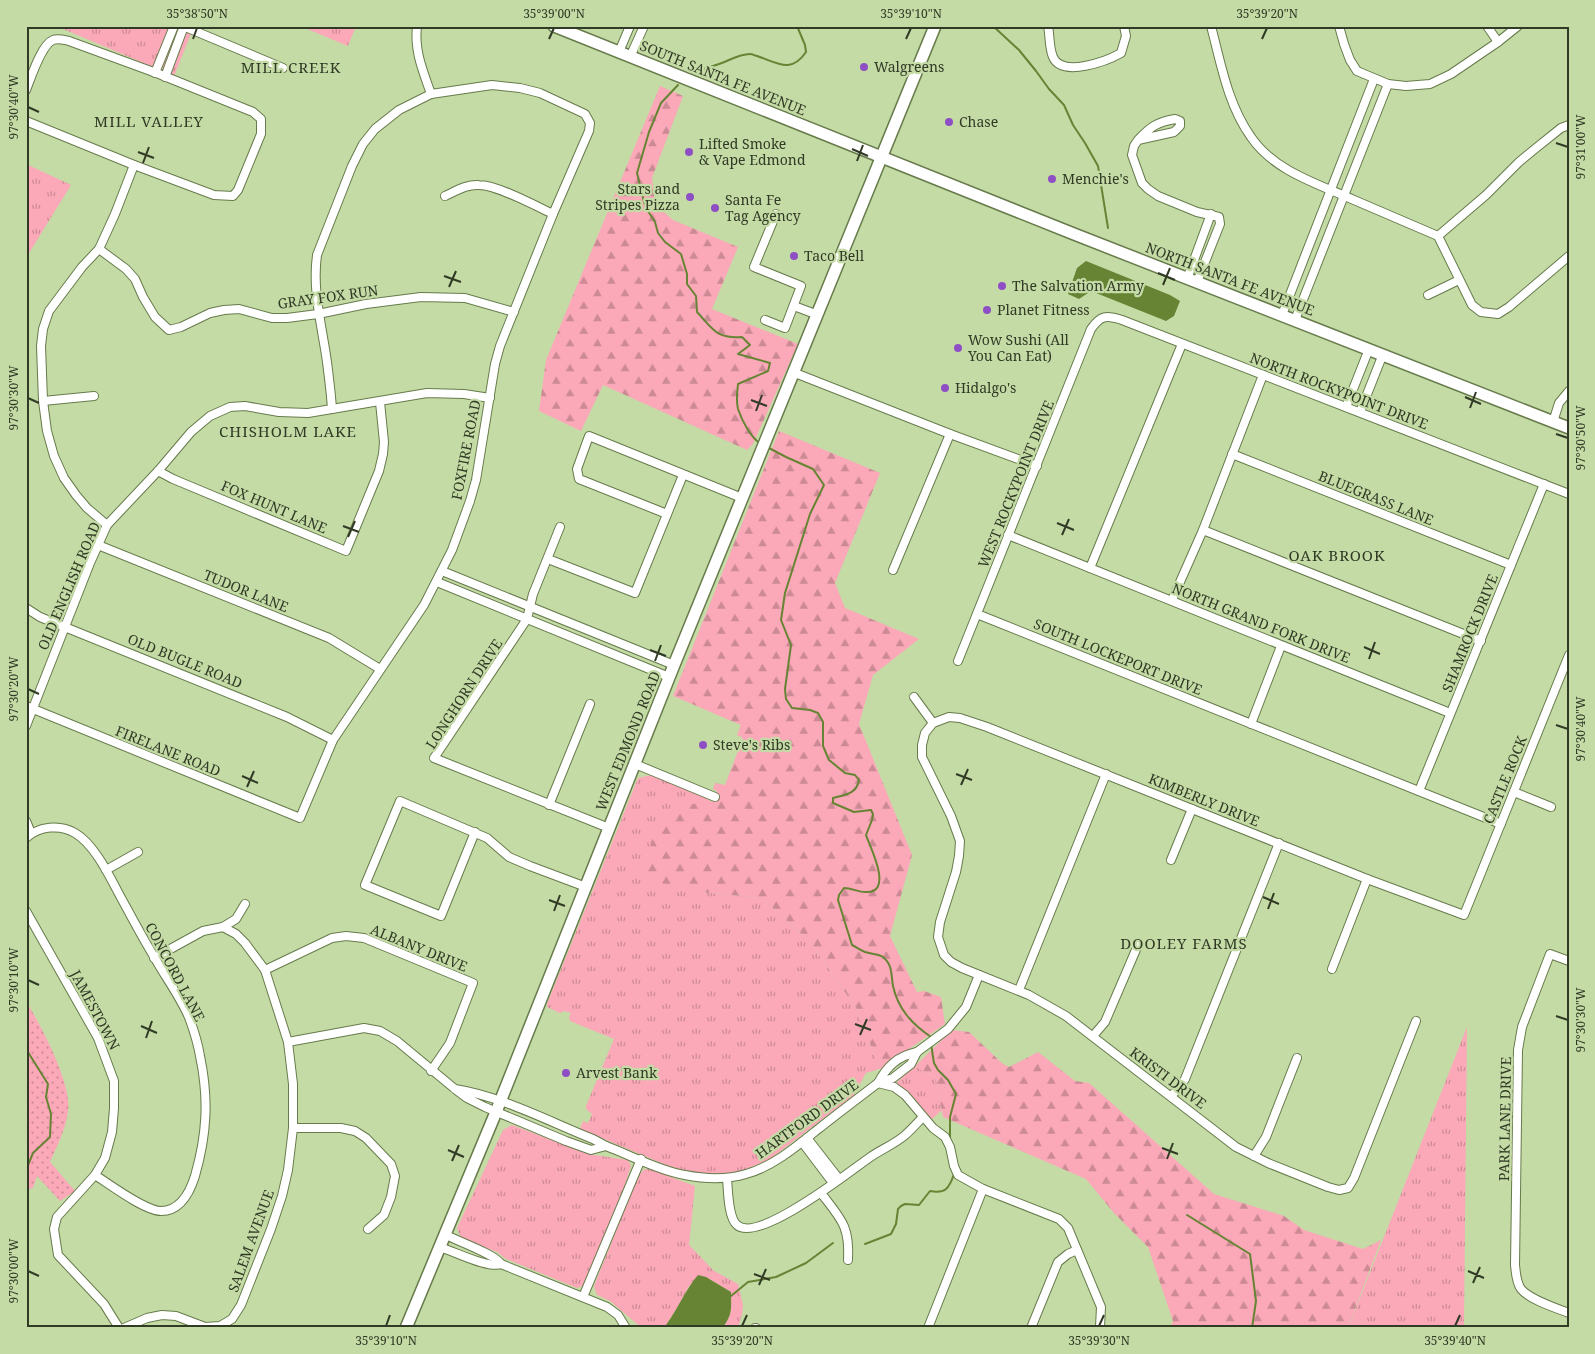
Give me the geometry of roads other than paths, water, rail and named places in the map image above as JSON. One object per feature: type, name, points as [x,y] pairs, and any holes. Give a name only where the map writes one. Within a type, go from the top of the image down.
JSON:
[{"type":"main road","name":"SOUTH SANTA FE AVENUE","points":[[554,26],[881,157]]},
{"type":"main road","name":"WEST EDMOND ROAD","points":[[406,1328],[498,1106],[669,677],[935,26]]},
{"type":"main road","name":"NORTH SANTA FE AVENUE","points":[[881,157],[1569,428]]},
{"type":"street","points":[[155,73],[174,26]]},
{"type":"street","points":[[165,76],[184,26],[283,68]]},
{"type":"street","points":[[332,409],[327,362],[318,314],[315,270],[317,255],[352,166],[363,144],[375,129],[398,110],[431,94],[418,58],[417,26]]},
{"type":"street","points":[[1048,26],[1054,59],[1059,65],[1067,68],[1092,64],[1121,53],[1126,36],[1124,26]]},
{"type":"street","points":[[1211,26],[1234,106],[1251,138],[1271,159],[1304,179],[1438,236],[1472,304],[1481,312],[1498,314],[1569,256]]},
{"type":"street","points":[[1339,26],[1350,60],[1357,71],[1388,84],[1406,86],[1430,84],[1451,74],[1518,26]]},
{"type":"street","points":[[1487,26],[1498,42]]},
{"type":"street","points":[[618,52],[630,27],[644,27],[630,57]]},
{"type":"street","points":[[26,90],[42,53],[48,44],[55,39],[69,41],[165,76],[253,112],[261,119],[261,134],[238,190],[233,196],[214,196],[26,121]]},
{"type":"street","points":[[1282,315],[1374,79]]},
{"type":"street","points":[[1295,320],[1388,84]]},
{"type":"street","name":"FOXFIRE ROAD","points":[[300,818],[333,740],[424,605],[442,571],[467,509],[476,480],[500,346],[553,214],[590,131],[590,123],[585,114],[540,94],[520,88],[492,85],[431,94]]},
{"type":"street","points":[[1138,140],[1159,137],[1174,132],[1180,126],[1180,121],[1175,119],[1155,125],[1147,130],[1138,140],[1134,146],[1132,155],[1142,182],[1148,190],[1197,212],[1212,214],[1192,280]]},
{"type":"street","points":[[1438,236],[1486,195],[1524,158],[1562,128],[1569,125]]},
{"type":"street","points":[[107,524],[87,508],[64,478],[54,456],[47,431],[43,401],[41,346],[43,329],[49,311],[82,267],[99,249],[134,165]]},
{"type":"street","points":[[446,196],[466,187],[479,185],[494,188],[553,214]]},
{"type":"street","points":[[765,320],[785,328],[801,286],[754,268],[776,214]]},
{"type":"street","name":"GRAY FOX RUN","points":[[99,249],[126,268],[135,279],[155,317],[169,330],[181,327],[210,312],[224,310],[239,309],[272,318],[287,318],[366,304],[421,297],[465,298],[514,312]]},
{"type":"street","points":[[1428,294],[1459,280]]},
{"type":"street","points":[[794,306],[818,315]]},
{"type":"street","name":"NORTH ROCKYPOINT DRIVE","points":[[1100,318],[1111,316],[1569,494]]},
{"type":"street","name":"WEST ROCKYPOINT DRIVE","points":[[958,661],[1091,329],[1100,318]]},
{"type":"street","points":[[1090,568],[1182,344]]},
{"type":"street","points":[[1346,407],[1369,349]]},
{"type":"street","points":[[1360,412],[1383,354]]},
{"type":"street","points":[[794,373],[1037,466]]},
{"type":"street","points":[[1172,600],[1202,530],[1263,375]]},
{"type":"street","points":[[1553,422],[1559,403],[1569,391]]},
{"type":"street","name":"OLD ENGLISH ROAD","points":[[26,726],[30,707],[107,524],[192,432],[210,416],[230,407],[245,406],[279,412],[308,412],[427,393],[464,394],[490,398]]},
{"type":"street","points":[[43,401],[94,396]]},
{"type":"street","name":"FOX HUNT LANE","points":[[158,471],[181,483],[346,551],[379,471],[383,454],[384,442],[380,402]]},
{"type":"street","points":[[893,570],[950,434]]},
{"type":"street","points":[[667,514],[579,478],[577,469],[589,436],[742,498]]},
{"type":"street","name":"BLUEGRASS LANE","points":[[1232,454],[1510,565]]},
{"type":"street","points":[[548,558],[634,593],[683,475]]},
{"type":"street","name":"SHAMROCK DRIVE","points":[[1419,791],[1544,484]]},
{"type":"street","name":"LONGHORN DRIVE","points":[[560,527],[533,594],[527,619],[434,758],[609,828]]},
{"type":"street","points":[[1202,530],[1481,641]]},
{"type":"street","name":"NORTH GRAND FORK DRIVE","points":[[1008,535],[1450,713]]},
{"type":"street","name":"TUDOR LANE","points":[[98,545],[330,638],[380,669]]},
{"type":"street","points":[[442,571],[674,665]]},
{"type":"street","points":[[436,582],[669,677]]},
{"type":"street","name":"OLD BUGLE ROAD","points":[[26,608],[40,617],[287,717],[333,740]]},
{"type":"street","name":"SOUTH LOCKEPORT DRIVE","points":[[977,614],[1501,824]]},
{"type":"street","points":[[1251,724],[1282,646]]},
{"type":"street","name":"CASTLE ROCK","points":[[1464,915],[1569,655]]},
{"type":"street","points":[[914,697],[934,723]]},
{"type":"street","points":[[550,805],[590,704]]},
{"type":"street","name":"FIRELANE ROAD","points":[[30,707],[300,818]]},
{"type":"street","name":"KIMBERLY DRIVE","points":[[934,723],[949,717],[960,718],[987,727],[1367,879],[1464,915]]},
{"type":"street","name":"KRISTI DRIVE","points":[[934,723],[925,733],[922,757],[951,816],[960,841],[956,872],[940,922],[938,937],[944,955],[951,962],[1019,990],[1059,1012],[1236,1146],[1254,1156],[1328,1187],[1339,1190],[1348,1188],[1354,1178],[1416,1020]]},
{"type":"street","points":[[635,764],[715,797]]},
{"type":"street","points":[[1019,990],[1106,774]]},
{"type":"street","points":[[1514,792],[1551,807]]},
{"type":"street","points":[[475,832],[441,916],[365,885],[400,801],[475,832],[487,838],[509,857],[586,886]]},
{"type":"street","points":[[1172,860],[1192,809]]},
{"type":"street","points":[[26,821],[29,836]]},
{"type":"street","name":"CONCORD LANE","points":[[29,836],[49,828],[62,828],[76,833],[88,844],[106,870],[189,1018],[200,1055],[206,1090],[206,1126],[192,1183],[180,1204],[171,1210],[159,1211],[145,1206],[95,1175]]},
{"type":"street","points":[[1171,1096],[1185,1079],[1279,843]]},
{"type":"street","points":[[106,870],[138,852]]},
{"type":"street","points":[[1332,969],[1367,879]]},
{"type":"street","points":[[154,958],[203,931],[223,926],[236,919],[245,904]]},
{"type":"street","name":"JAMESTOWN","points":[[26,911],[98,1038],[114,1081],[112,1132],[105,1158],[95,1175],[57,1217],[54,1229],[58,1255],[104,1304],[119,1328]]},
{"type":"street","name":"SALEM AVENUE","points":[[124,1328],[147,1318],[162,1315],[176,1316],[205,1327],[220,1326],[232,1319],[241,1305],[272,1230],[280,1204],[288,1170],[292,1128],[292,1084],[288,1042],[265,970],[245,943],[236,934],[223,926]]},
{"type":"street","name":"ALBANY DRIVE","points":[[265,970],[332,938],[346,936],[364,938],[473,983],[450,1043],[431,1071]]},
{"type":"street","points":[[1093,1036],[1105,1022],[1138,945]]},
{"type":"street","name":"PARK LANE DRIVE","points":[[1569,961],[1550,954],[1522,1027],[1518,1050],[1515,1265],[1521,1289],[1535,1299],[1569,1313]]},
{"type":"street","name":"HARTFORD DRIVE","points":[[498,1106],[594,1139],[606,1146],[682,1175],[704,1178],[727,1178],[746,1174],[772,1162],[878,1083],[893,1078],[911,1064],[918,1052],[958,1019],[966,1007],[979,975]]},
{"type":"street","name":"HARTFORD DRIVE","points":[[288,1042],[356,1029],[380,1031],[397,1041],[455,1089],[470,1092],[591,1150],[606,1146]]},
{"type":"street","points":[[1254,1156],[1266,1137],[1297,1058]]},
{"type":"street","points":[[878,1083],[894,1087],[905,1095],[923,1117],[945,1137],[958,1174],[983,1189],[1059,1219],[1068,1228],[1101,1306],[1100,1327]]},
{"type":"street","points":[[727,1178],[732,1220],[740,1227],[757,1226],[802,1206],[871,1156],[899,1140],[923,1117]]},
{"type":"street","points":[[292,1128],[341,1128],[355,1131],[366,1138],[391,1164],[395,1176],[391,1197],[384,1215],[368,1229]]},
{"type":"street","points":[[804,1140],[836,1181]]},
{"type":"street","points":[[584,1297],[641,1159]]},
{"type":"street","points":[[928,1328],[983,1189]]},
{"type":"street","points":[[821,1193],[846,1228],[849,1242],[848,1260]]},
{"type":"street","points":[[444,1234],[458,1242],[493,1256],[501,1264],[608,1307],[618,1315],[626,1328]]},
{"type":"street","points":[[439,1247],[489,1265],[496,1266],[501,1264]]},
{"type":"street","points":[[1031,1328],[1058,1262],[1077,1250]]},
{"type":"waterway","points":[[694,72],[746,54],[752,54],[778,64],[789,65],[795,63],[806,52],[797,26]]},
{"type":"waterway","points":[[993,26],[1019,50],[1064,105],[1073,125],[1098,166],[1108,228]]},
{"type":"waterway","points":[[678,85],[661,103],[649,132],[637,173],[644,202],[655,222],[658,233],[665,242],[681,254],[687,274],[687,284],[696,296],[697,312],[716,332],[726,336],[742,337],[750,345],[738,354],[770,363],[768,371],[738,384],[738,409],[744,424],[761,444]]},
{"type":"waterway","points":[[767,447],[813,469],[824,485],[810,514],[785,593],[781,620],[791,645],[785,689],[786,699],[792,708],[818,713],[823,722],[823,746],[829,760],[845,773],[855,775],[859,780],[858,785],[853,791],[833,798],[833,803],[854,812],[871,810],[873,814],[866,835],[878,867],[879,884],[875,890],[867,892],[844,888],[838,900],[852,945],[865,952],[881,956],[886,960],[890,967],[898,1002],[912,1021],[931,1037],[930,1039]]},
{"type":"waterway","points":[[931,1044],[934,1063],[948,1080],[956,1094],[950,1117],[950,1141]]},
{"type":"waterway","points":[[26,1049],[48,1084],[46,1097],[51,1114],[50,1137],[33,1153],[26,1170]]},
{"type":"waterway","points":[[865,1244],[891,1234],[896,1224],[898,1209],[901,1206],[905,1204],[919,1205],[930,1191],[943,1191],[948,1187],[954,1174]]},
{"type":"waterway","points":[[1187,1215],[1250,1254],[1256,1301],[1252,1328]]},
{"type":"waterway","points":[[731,1296],[748,1282],[776,1277],[806,1263],[833,1243]]},
{"type":"place","name":"Walgreens","points":[[864,67]]},
{"type":"place","name":"Chase","points":[[949,122]]},
{"type":"place","name":"Lifted Smoke & Vape Edmond","points":[[689,152]]},
{"type":"place","name":"Menchie's","points":[[1052,179]]},
{"type":"place","name":"Stars and Stripes Pizza","points":[[690,197]]},
{"type":"place","name":"Santa Fe Tag Agency","points":[[715,208]]},
{"type":"place","name":"Taco Bell","points":[[794,256]]},
{"type":"place","name":"The Salvation Army","points":[[1002,286]]},
{"type":"place","name":"Planet Fitness","points":[[987,310]]},
{"type":"place","name":"Wow Sushi (All You Can Eat)","points":[[958,348]]},
{"type":"place","name":"Hidalgo's","points":[[945,388]]},
{"type":"place","name":"Steve's Ribs","points":[[703,745]]},
{"type":"place","name":"Arvest Bank","points":[[566,1073]]},
{"type":"district","name":"MILL CREEK","points":[[291,68]]},
{"type":"district","name":"MILL VALLEY","points":[[149,122]]},
{"type":"district","name":"CHISHOLM LAKE","points":[[288,432]]},
{"type":"district","name":"OAK BROOK","points":[[1337,556]]},
{"type":"district","name":"DOOLEY FARMS","points":[[1184,944]]}]
